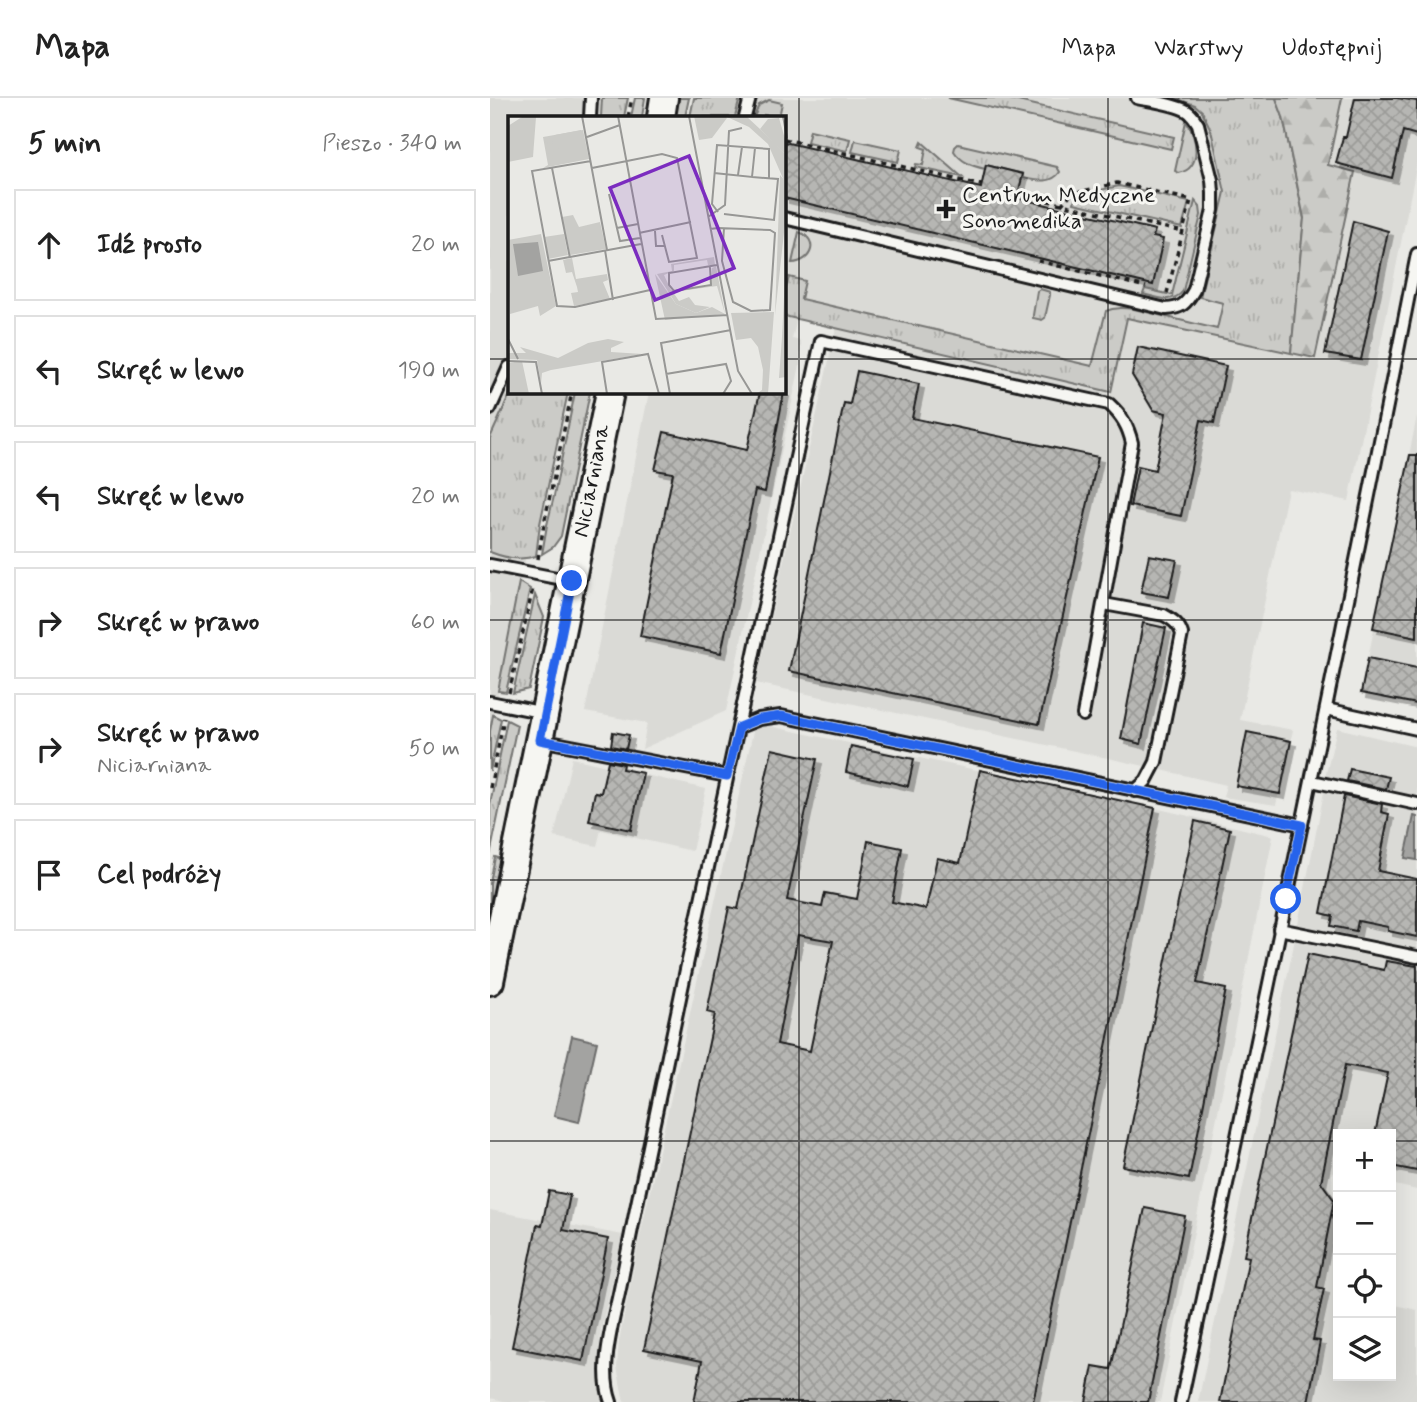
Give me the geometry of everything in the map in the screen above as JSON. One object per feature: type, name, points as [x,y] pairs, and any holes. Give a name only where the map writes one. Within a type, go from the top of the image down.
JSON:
[{"type":"street","points":[[661,116],[664,98]]},
{"type":"street","name":"Niciarniana","points":[[490,981],[610,394]]},
{"type":"lane","points":[[590,116],[591,98]]},
{"type":"lane","points":[[745,116],[750,98]]},
{"type":"lane","points":[[786,218],[1166,309],[1178,308],[1187,302],[1194,290],[1213,210],[1212,180],[1198,124],[1193,116],[1180,108],[1137,98]]},
{"type":"lane","points":[[1181,1402],[1312,781],[1417,254]]},
{"type":"lane","points":[[611,1402],[607,1392],[606,1360],[694,929],[821,341],[1110,404],[1119,413],[1128,426],[1132,443],[1083,715]]},
{"type":"lane","points":[[490,409],[508,370]]},
{"type":"lane","points":[[490,565],[572,581]]},
{"type":"lane","points":[[1104,604],[1164,615],[1180,626],[1182,634],[1156,762],[1146,782],[1135,791]]},
{"type":"lane","points":[[490,702],[545,713]]},
{"type":"lane","points":[[1326,709],[1417,729]]},
{"type":"lane","points":[[739,727],[759,719],[781,716],[1302,825]]},
{"type":"lane","points":[[540,740],[727,776]]},
{"type":"lane","points":[[1312,781],[1417,804]]},
{"type":"lane","points":[[1279,929],[1417,957]]},
{"type":"path","points":[[628,116],[632,98]]},
{"type":"path","points":[[786,139],[982,185]]},
{"type":"path","points":[[1060,205],[1071,194],[1117,183],[1191,200],[1168,293],[1158,291]]},
{"type":"path","points":[[1018,194],[1183,232]]},
{"type":"path","points":[[1037,260],[1143,285],[1149,289]]},
{"type":"path","points":[[539,555],[572,394]]},
{"type":"path","points":[[509,693],[532,592]]},
{"type":"path","points":[[490,788],[504,720]]},
{"type":"shaded area","points":[[490,98],[622,98],[618,116],[508,116],[508,394],[560,394],[490,731]]},
{"type":"shaded area","points":[[711,98],[1200,98],[1335,129],[1342,98],[1417,98],[1417,163],[1349,501],[1288,489],[1240,720],[1293,730],[1276,805],[1223,797],[1226,785],[756,683],[836,329],[797,319],[792,339],[801,341],[800,365],[726,711],[642,749],[647,723],[585,712],[649,394],[786,394],[786,116],[707,116]]},
{"type":"shaded area","points":[[1417,416],[1417,705],[1361,693]]},
{"type":"shaded area","points":[[755,723],[1155,808],[1273,836],[1160,1402],[624,1402],[617,1367],[619,1341],[639,1240]]},
{"type":"shaded area","points":[[1337,728],[1417,747],[1417,800],[1325,778]]},
{"type":"shaded area","points":[[572,758],[706,789],[692,851],[601,830],[597,846],[554,837]]},
{"type":"shaded area","points":[[1324,792],[1417,811],[1417,1190],[1396,1185],[1396,1129],[1333,1129],[1332,1172],[1333,1381],[1396,1381],[1396,1305],[1417,1310],[1417,1402],[1198,1402]]},
{"type":"shaded area","points":[[1414,816],[1417,817],[1417,860],[1405,858]]},
{"type":"shaded area","points":[[572,1036],[597,1042],[579,1122],[554,1116]]},
{"type":"shaded area","points":[[490,1210],[623,1235],[601,1330],[598,1368],[605,1402],[508,1402],[490,1398]]},
{"type":"green space","points":[[602,98],[628,98],[624,116],[601,116]]},
{"type":"green space","points":[[635,98],[645,98],[642,116],[631,116]]},
{"type":"green space","points":[[677,98],[689,98],[685,116],[675,116]]},
{"type":"green space","points":[[694,98],[740,98],[735,116],[690,116]]},
{"type":"green space","points":[[948,98],[1005,98],[1174,137],[1171,149]]},
{"type":"green space","points":[[1174,98],[1276,98],[1283,117],[1304,219],[1291,353],[1127,318],[1111,392],[786,316],[786,288],[789,277],[805,281],[801,299],[1092,366],[1106,311],[1109,310],[1134,309],[1217,329],[1223,303],[1200,297],[1225,192],[1211,130],[1202,111],[1195,105]]},
{"type":"green space","points":[[1276,98],[1342,98],[1328,165],[1355,172],[1315,358],[1291,353],[1304,218],[1283,117]]},
{"type":"green space","points":[[769,100],[782,103],[779,116],[754,116],[759,105]]},
{"type":"green space","points":[[1186,121],[1193,135],[1196,151],[1192,165],[1179,173],[1175,171]]},
{"type":"green space","points":[[810,130],[850,139],[847,151],[807,142]]},
{"type":"green space","points":[[855,140],[901,150],[898,162],[852,152]]},
{"type":"green space","points":[[922,142],[962,177],[915,167],[916,164],[923,165],[926,149],[920,147]]},
{"type":"green space","points":[[958,144],[1057,167],[1060,172],[1052,179],[1037,180],[1022,178],[1023,174],[986,165],[985,169],[980,168],[957,155],[954,151]]},
{"type":"green space","points":[[1119,186],[1189,202],[1182,228],[1074,203],[1076,195]]},
{"type":"green space","points":[[1195,201],[1200,207],[1201,215],[1183,291],[1170,299],[1143,294],[1145,289],[1172,295]]},
{"type":"green space","points":[[799,232],[810,240],[811,250],[804,259],[792,263]]},
{"type":"green space","points":[[1040,289],[1050,292],[1045,318],[1042,320],[1033,318],[1037,291]]},
{"type":"green space","points":[[510,394],[568,394],[540,524],[536,556],[518,559],[490,552],[490,438]]},
{"type":"green space","points":[[575,394],[590,394],[561,536],[553,547],[542,554]]},
{"type":"green space","points":[[519,582],[530,589],[506,692],[498,691]]},
{"type":"green space","points":[[535,595],[544,617],[529,689],[513,693]]},
{"type":"green space","points":[[493,715],[501,719],[490,771],[490,731]]},
{"type":"green space","points":[[507,720],[517,725],[490,855],[490,804]]},
{"type":"green space","points":[[495,857],[502,859],[490,916],[490,883]]},
{"type":"building","points":[[1355,98],[1417,101],[1417,135],[1403,131],[1392,178],[1336,163],[1343,137],[1346,137]]},
{"type":"building","name":"Centrum Medyczne Sonomedika","points":[[786,142],[981,188],[986,165],[1023,174],[1017,198],[1155,230],[1153,237],[1163,239],[1153,285],[786,198]]},
{"type":"building","points":[[1353,221],[1388,231],[1361,360],[1325,354]]},
{"type":"building","points":[[1138,347],[1226,366],[1214,423],[1201,420],[1181,516],[1130,506],[1138,466],[1155,470],[1166,413],[1153,410],[1132,375]]},
{"type":"building","points":[[857,371],[919,384],[912,418],[1098,457],[1039,724],[789,671],[844,403],[850,404]]},
{"type":"building","points":[[760,394],[784,394],[765,492],[755,490],[721,653],[640,636],[673,473],[655,470],[664,432],[747,450]]},
{"type":"building","points":[[1410,455],[1417,455],[1417,637],[1373,628]]},
{"type":"building","points":[[1149,555],[1177,560],[1169,597],[1141,592]]},
{"type":"building","points":[[1143,623],[1166,628],[1141,744],[1121,739]]},
{"type":"building","points":[[1368,658],[1417,668],[1417,704],[1361,693]]},
{"type":"building","points":[[613,732],[629,735],[626,749],[611,746]]},
{"type":"building","points":[[1247,732],[1291,741],[1280,794],[1236,786]]},
{"type":"building","points":[[851,746],[914,759],[908,786],[846,772]]},
{"type":"building","points":[[772,749],[817,759],[787,900],[822,907],[825,893],[857,899],[868,841],[902,848],[892,902],[926,909],[937,858],[960,863],[980,770],[1155,808],[1033,1402],[694,1402],[702,1361],[644,1349],[715,1014],[707,1012],[729,907],[738,909]],"holes":[[[798,935],[833,941],[810,1051],[777,1044]]]},
{"type":"building","points":[[608,761],[623,764],[622,769],[643,773],[631,830],[589,821],[595,792],[601,793]]},
{"type":"building","points":[[1350,769],[1389,777],[1386,789],[1347,781]]},
{"type":"building","points":[[1344,796],[1382,804],[1381,812],[1389,814],[1378,871],[1417,879],[1417,937],[1358,921],[1356,931],[1331,926],[1333,916],[1321,913]]},
{"type":"building","points":[[1195,821],[1230,829],[1197,983],[1226,989],[1189,1179],[1123,1166]]},
{"type":"building","points":[[1308,954],[1384,970],[1386,961],[1417,966],[1417,1171],[1396,1167],[1396,1129],[1376,1129],[1388,1073],[1345,1065],[1321,1182],[1333,1199],[1333,1205],[1317,1287],[1324,1289],[1313,1340],[1320,1341],[1308,1402],[1220,1402],[1249,1257],[1244,1256]]},
{"type":"building","points":[[549,1191],[570,1195],[563,1230],[608,1239],[583,1361],[512,1347],[537,1225],[542,1226]]},
{"type":"building","points":[[1145,1208],[1185,1216],[1148,1402],[1086,1402],[1093,1366],[1111,1369]]},
{"type":"place","name":"Centrum Medyczne Sonomedika","points":[[946,209]]},
{"type":"route","points":[[572,581],[540,740],[727,776],[739,727],[759,719],[781,716],[1302,825],[1286,899]]}]
